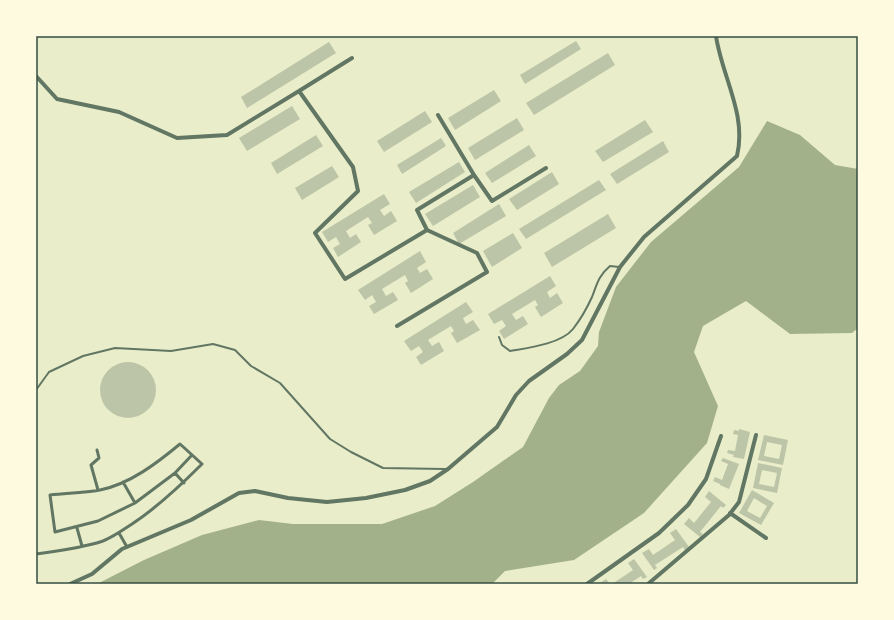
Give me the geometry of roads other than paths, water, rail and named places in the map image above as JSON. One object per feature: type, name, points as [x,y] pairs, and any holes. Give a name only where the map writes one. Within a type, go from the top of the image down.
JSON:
[{"type":"street","points":[[70,584],[92,574],[122,549],[191,520],[239,493],[255,491],[288,498],[327,502],[366,498],[405,490],[430,481],[448,469],[497,427],[516,395],[529,381],[567,354],[582,340],[620,267],[644,237],[737,156],[740,145],[736,108],[716,36]]},
{"type":"street","points":[[36,76],[57,100],[119,112],[177,138],[227,135],[352,58]]},
{"type":"street","points":[[299,92],[353,167],[358,191],[315,233],[345,279],[427,230]]},
{"type":"street","points":[[438,115],[492,202],[546,168]]},
{"type":"street","points":[[398,326],[487,272],[477,253],[427,230],[417,210],[474,175]]},
{"type":"street","points":[[648,584],[730,513],[738,502],[756,435]]},
{"type":"street","points":[[589,584],[659,533],[688,505],[706,479],[721,436]]},
{"type":"street","points":[[36,554],[67,550],[102,541],[119,533],[148,513],[184,482],[202,464],[180,444],[160,460],[123,482],[98,490],[50,495],[55,532],[77,528],[98,521],[135,503],[175,473],[192,455]]},
{"type":"street","points":[[97,450],[99,458],[91,465],[98,490]]},
{"type":"street","points":[[175,473],[184,482]]},
{"type":"street","points":[[123,482],[135,503]]},
{"type":"street","points":[[730,513],[766,538]]},
{"type":"street","points":[[77,528],[82,546]]},
{"type":"street","points":[[119,533],[127,547]]},
{"type":"lane","points":[[499,337],[502,345],[510,351],[548,343],[562,337],[572,330],[589,302],[602,272],[610,266],[620,267]]},
{"type":"lane","points":[[36,390],[49,372],[89,354],[115,348],[171,351],[213,344],[235,350],[251,366],[280,383],[330,439],[351,452],[383,468],[433,470],[448,469]]}]
